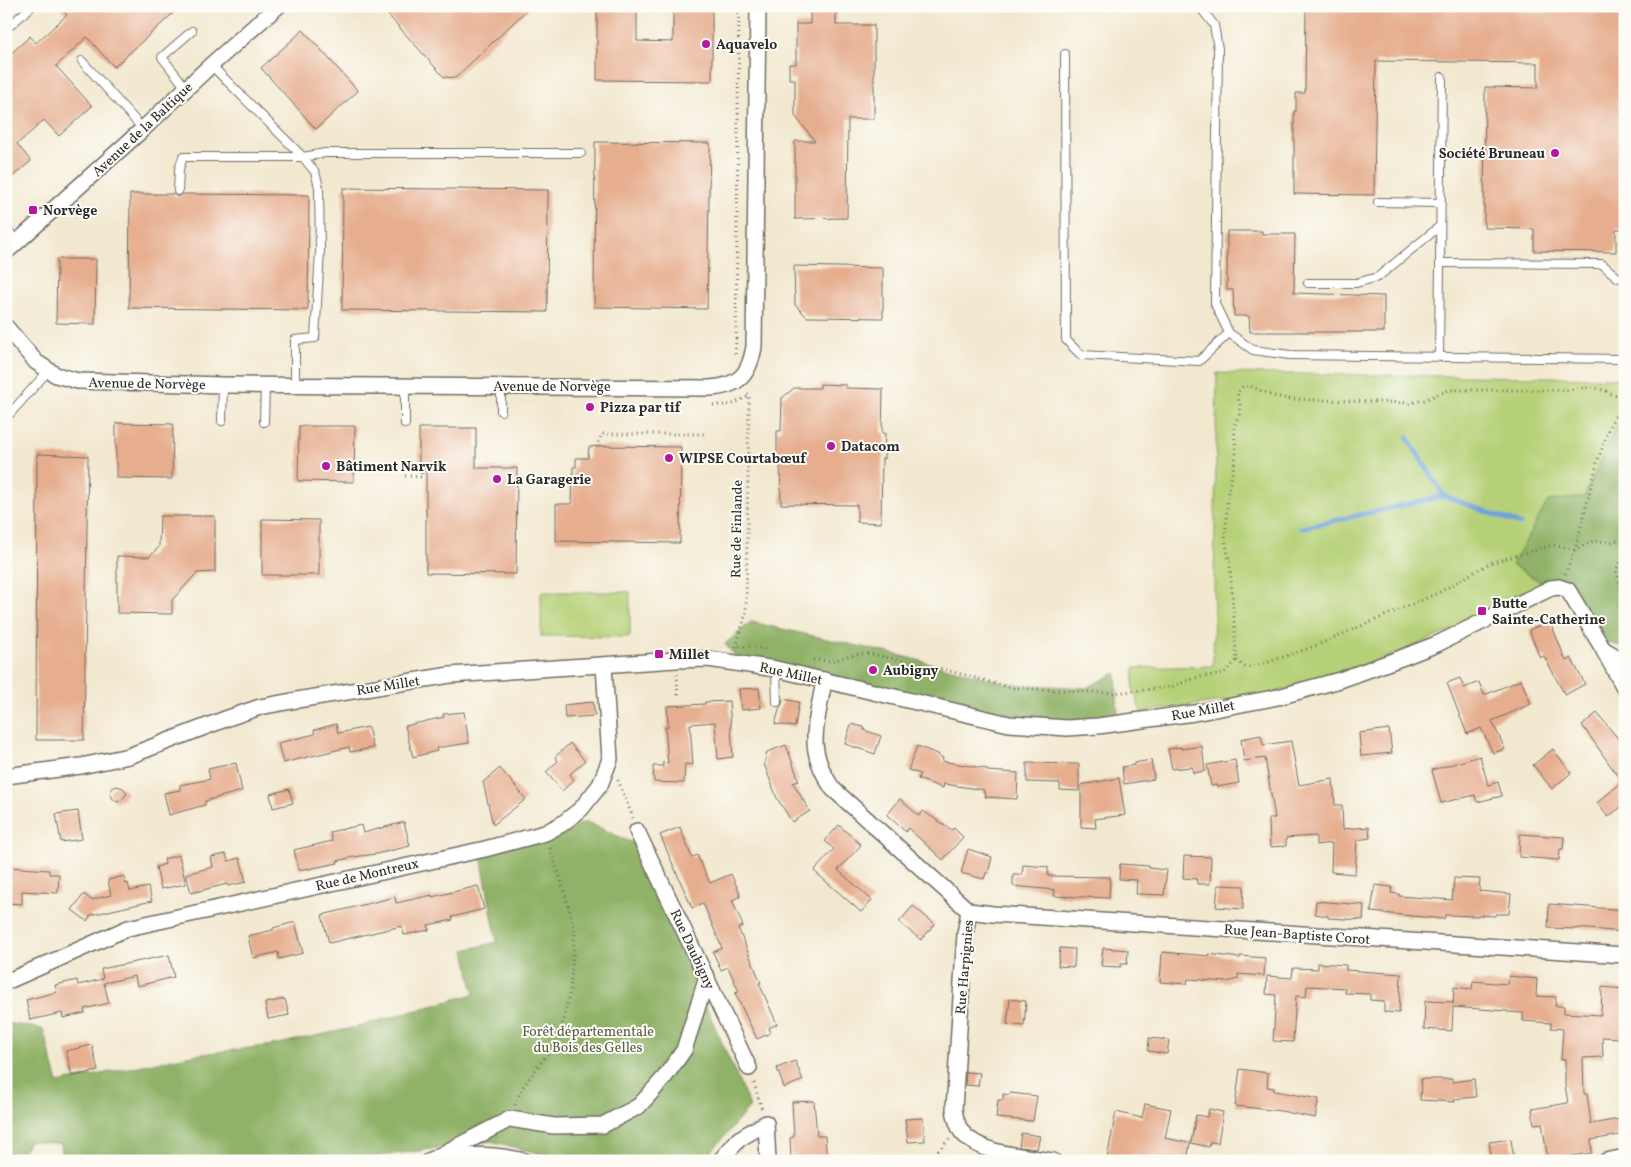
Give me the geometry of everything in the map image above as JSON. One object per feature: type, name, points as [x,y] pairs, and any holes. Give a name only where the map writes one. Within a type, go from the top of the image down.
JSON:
[{"type":"street","name":"Avenue de la Baltique","points":[[6,252],[278,6]]},
{"type":"street","points":[[735,382],[749,366],[754,347],[758,6]]},
{"type":"street","name":"Avenue de Norvège","points":[[6,327],[36,362],[56,375],[78,381],[265,385],[710,388],[735,382]]},
{"type":"street","points":[[1559,587],[1568,590],[1625,688]]},
{"type":"street","name":"Rue Millet","points":[[6,776],[81,766],[129,756],[260,707],[297,700],[450,676],[676,660],[708,659],[776,669],[1009,724],[1067,728],[1098,726],[1194,713],[1278,697],[1340,680],[1437,644],[1539,593],[1559,587]]},
{"type":"street","points":[[1603,649],[1625,662]]},
{"type":"street","name":"Rue de Montreux","points":[[6,982],[128,928],[485,849],[545,833],[562,824],[581,809],[600,785],[610,759],[604,666]]},
{"type":"street","name":"Rue Harpignies","points":[[824,680],[814,729],[816,752],[823,774],[833,789],[969,910],[965,934],[954,1109],[960,1130]]},
{"type":"street","name":"Rue Daubigny","points":[[637,831],[749,1068]]},
{"type":"street","name":"Rue Jean-Baptiste Corot","points":[[969,910],[993,914],[1625,955]]},
{"type":"street","points":[[430,1161],[510,1119],[554,1126],[603,1126],[639,1106],[664,1078],[684,1050],[707,977]]},
{"type":"street","points":[[720,1161],[739,1139],[766,1123],[768,1161]]},
{"type":"street","points":[[960,1130],[975,1144],[987,1150],[1053,1161]]},
{"type":"street","points":[[430,1161],[470,1155],[504,1156],[525,1161]]},
{"type":"street","points":[[1606,1161],[1625,1157]]},
{"type":"lane","points":[[1197,6],[1200,7],[1214,25],[1218,49],[1215,304],[1229,333],[1254,350],[1290,355],[1625,359]]},
{"type":"lane","points":[[6,29],[27,8]]},
{"type":"lane","points":[[186,88],[162,57],[192,31]]},
{"type":"lane","points":[[1065,54],[1066,340],[1081,355],[1200,361],[1229,333]]},
{"type":"lane","points":[[82,61],[143,129]]},
{"type":"lane","points":[[211,65],[303,157],[315,172],[319,187],[320,251],[316,338],[295,340],[295,385]]},
{"type":"lane","points":[[1439,356],[1442,78]]},
{"type":"lane","points":[[178,191],[179,169],[183,157],[303,157],[325,153],[581,153]]},
{"type":"lane","points":[[1378,202],[1441,203]]},
{"type":"lane","points":[[1308,283],[1356,283],[1378,277],[1440,226]]},
{"type":"lane","points":[[6,228],[18,242]]},
{"type":"lane","points":[[1440,263],[1602,264],[1617,277],[1625,280]]},
{"type":"lane","points":[[6,418],[49,370]]},
{"type":"lane","points":[[222,421],[223,384]]},
{"type":"lane","points":[[264,422],[265,385]]},
{"type":"lane","points":[[405,386],[405,424]]},
{"type":"lane","points":[[501,386],[501,412]]},
{"type":"lane","points":[[776,669],[777,702]]},
{"type":"path","points":[[734,356],[736,339],[739,6]]},
{"type":"path","name":"Rue de Finlande","points":[[731,662],[746,613],[749,394],[741,391],[735,382]]},
{"type":"path","points":[[1559,587],[1575,550],[1597,463],[1611,423],[1625,400],[1598,388],[1586,387],[1569,390],[1449,390],[1424,400],[1409,403],[1290,399],[1273,396],[1250,386],[1240,388],[1237,393],[1240,405],[1239,414],[1234,426],[1236,455],[1228,492],[1224,539],[1230,565],[1237,660],[1246,668],[1315,646],[1438,593],[1481,567],[1503,558],[1553,545],[1575,550],[1593,540],[1611,542],[1625,539]]},
{"type":"path","points":[[596,446],[602,434],[706,434]]},
{"type":"path","points":[[405,476],[422,477],[422,471],[426,469]]},
{"type":"path","points":[[1625,554],[1616,570],[1622,591],[1625,594]]},
{"type":"path","points":[[676,660],[678,698]]},
{"type":"path","points":[[1113,693],[1171,687],[1198,677],[1223,674],[1237,660]]},
{"type":"path","points":[[610,759],[637,831]]},
{"type":"path","points":[[510,1119],[522,1088],[560,1037],[570,990],[575,932],[562,883],[550,848]]},
{"type":"path","points":[[749,1068],[766,1123]]},
{"type":"path","points":[[927,1161],[960,1130]]},
{"type":"green space","points":[[1217,373],[1625,378],[1625,414],[1613,434],[1584,497],[1512,565],[1548,586],[1457,628],[1375,662],[1267,695],[1141,712],[1133,688],[1134,668],[1213,666]]},
{"type":"green space","points":[[1625,414],[1625,648],[1604,641],[1573,590],[1548,586],[1512,565],[1548,501],[1584,497],[1613,434]]},
{"type":"green space","points":[[541,592],[630,592],[630,637],[541,636]]},
{"type":"green space","points":[[751,622],[898,655],[1010,684],[1086,688],[1116,673],[1118,718],[1074,722],[1029,722],[735,656],[725,644]]},
{"type":"green space","name":"Forêt départementale du Bois des Gelles","points":[[587,822],[635,844],[750,1107],[703,1161],[569,1161],[491,1141],[343,1161],[63,1161],[61,1144],[29,1141],[17,1161],[6,1161],[6,1023],[43,1029],[58,1083],[187,1056],[273,1045],[353,1028],[474,994],[465,950],[497,942],[481,856]]},
{"type":"building","points":[[59,6],[181,6],[114,67],[87,37],[56,66],[92,106],[59,136],[44,120],[17,144],[31,161],[6,182],[6,58],[30,36],[36,43],[67,15]]},
{"type":"building","points":[[380,6],[531,6],[455,78],[444,77]]},
{"type":"building","points":[[597,6],[637,6],[637,41],[673,42],[673,6],[712,6],[712,81],[597,80]]},
{"type":"building","points":[[810,6],[836,6],[836,25],[874,25],[874,119],[848,119],[847,218],[795,219],[795,141],[815,141],[795,116],[795,79],[789,79],[789,64],[796,64],[796,24],[810,24]]},
{"type":"building","name":"Société Bruneau","points":[[1306,6],[1625,6],[1625,229],[1616,229],[1616,252],[1534,251],[1534,229],[1484,228],[1485,87],[1538,88],[1538,63],[1376,61],[1374,195],[1294,194],[1294,111],[1296,111],[1296,93],[1305,93]]},
{"type":"building","points":[[303,30],[358,91],[316,129],[261,68]]},
{"type":"building","points":[[595,142],[710,143],[707,309],[594,307]]},
{"type":"building","points":[[343,188],[548,190],[547,312],[342,310]]},
{"type":"building","points":[[130,194],[173,194],[178,197],[183,194],[309,195],[308,310],[129,308]]},
{"type":"building","points":[[1227,231],[1262,231],[1262,234],[1295,234],[1294,293],[1384,296],[1384,332],[1250,332],[1249,316],[1234,316],[1233,290],[1227,290]]},
{"type":"building","points":[[57,259],[96,259],[95,324],[56,323]]},
{"type":"building","points":[[794,266],[883,268],[883,318],[807,317],[795,305]]},
{"type":"building","name":"Datacom","points":[[820,384],[846,385],[846,388],[883,389],[882,433],[885,433],[884,459],[882,458],[881,523],[857,522],[857,505],[781,504],[780,459],[777,459],[777,431],[781,431],[782,398],[794,388],[820,388]]},
{"type":"building","points":[[116,423],[173,424],[172,479],[116,478]]},
{"type":"building","name":"Bâtiment Narvik","points":[[299,426],[355,426],[354,482],[298,481]]},
{"type":"building","points":[[419,428],[476,428],[476,468],[517,468],[516,574],[426,573],[426,468],[419,467]]},
{"type":"building","points":[[589,447],[681,447],[680,543],[556,541],[556,504],[572,504],[573,467],[576,467],[576,458],[588,458]]},
{"type":"building","points":[[37,454],[88,456],[84,740],[36,740]]},
{"type":"building","points":[[160,516],[215,516],[215,572],[197,573],[172,600],[172,614],[117,613],[117,556],[149,557],[159,547]]},
{"type":"building","points":[[262,519],[319,520],[319,575],[262,575]]},
{"type":"building","points":[[1550,621],[1566,661],[1571,658],[1585,684],[1565,695],[1544,656],[1540,658],[1529,630]]},
{"type":"building","points":[[1460,678],[1464,688],[1479,682],[1484,695],[1521,680],[1531,704],[1492,721],[1505,749],[1493,753],[1481,728],[1467,734],[1447,683]]},
{"type":"building","points":[[759,688],[761,708],[741,710],[739,689]]},
{"type":"building","points":[[783,699],[799,702],[795,727],[775,724]]},
{"type":"building","points":[[729,701],[733,757],[718,759],[715,722],[690,724],[693,765],[685,764],[684,783],[654,782],[653,766],[663,766],[663,762],[668,763],[665,727],[668,727],[667,706]]},
{"type":"building","points":[[593,702],[595,716],[565,718],[564,705]]},
{"type":"building","points":[[464,712],[469,743],[436,748],[437,751],[413,757],[405,726],[444,717],[443,714]]},
{"type":"building","points":[[1597,713],[1625,747],[1625,804],[1608,817],[1597,803],[1622,782],[1582,725]]},
{"type":"building","points":[[336,724],[338,733],[368,727],[373,748],[350,752],[349,747],[283,763],[278,743],[315,734],[314,730]]},
{"type":"building","points":[[851,724],[864,727],[864,730],[881,736],[875,754],[845,744]]},
{"type":"building","points":[[1389,729],[1392,753],[1361,756],[1359,733]]},
{"type":"building","points":[[1261,735],[1263,745],[1291,741],[1299,785],[1333,779],[1335,805],[1342,805],[1343,829],[1369,827],[1370,838],[1357,840],[1355,874],[1331,872],[1332,843],[1316,845],[1316,836],[1286,838],[1286,846],[1270,847],[1269,818],[1275,818],[1265,758],[1244,761],[1241,739]]},
{"type":"building","points":[[570,743],[585,761],[570,774],[574,780],[562,791],[546,772],[558,761],[555,757]]},
{"type":"building","points":[[786,745],[799,781],[793,783],[810,811],[792,822],[777,798],[764,764],[767,752]]},
{"type":"building","points":[[917,746],[938,754],[943,758],[942,761],[987,769],[987,771],[1018,773],[1017,799],[985,797],[986,793],[983,793],[984,790],[944,784],[943,788],[918,779],[920,774],[908,770]]},
{"type":"building","points":[[1202,746],[1205,771],[1193,773],[1192,767],[1172,769],[1168,749]]},
{"type":"building","points":[[1553,749],[1571,773],[1552,789],[1533,765]]},
{"type":"building","points":[[1480,756],[1488,785],[1498,782],[1502,796],[1477,802],[1475,795],[1441,803],[1432,770]]},
{"type":"building","points":[[1151,760],[1154,779],[1124,784],[1122,767]]},
{"type":"building","points":[[1235,760],[1239,783],[1217,787],[1217,785],[1211,786],[1207,765]]},
{"type":"building","points":[[236,763],[242,791],[205,801],[205,805],[169,815],[164,793],[180,790],[180,785],[210,779],[208,769]]},
{"type":"building","points":[[1027,763],[1079,764],[1079,791],[1060,790],[1060,783],[1027,782]]},
{"type":"building","points":[[500,768],[526,799],[493,825],[483,782]]},
{"type":"building","points":[[1119,778],[1125,815],[1095,819],[1096,828],[1081,827],[1081,785]]},
{"type":"building","points":[[117,786],[123,788],[127,793],[122,800],[117,802],[110,793],[112,788]]},
{"type":"building","points":[[289,789],[293,803],[273,808],[270,794]]},
{"type":"building","points":[[900,799],[919,816],[923,811],[952,830],[954,828],[963,837],[943,860],[908,828],[906,832],[887,815]]},
{"type":"building","points":[[78,811],[82,839],[61,842],[56,814]]},
{"type":"building","points":[[404,822],[410,846],[299,870],[294,850],[332,841],[330,832],[361,825],[363,833]]},
{"type":"building","points":[[839,825],[861,845],[838,870],[872,900],[861,912],[814,871],[834,849],[825,841]]},
{"type":"building","points":[[680,827],[692,858],[697,855],[710,883],[731,874],[739,891],[740,897],[732,900],[743,926],[738,928],[777,1024],[769,1028],[771,1033],[757,1039],[735,993],[739,992],[728,967],[721,970],[713,952],[722,948],[703,903],[692,908],[660,835]]},
{"type":"building","points":[[1520,834],[1564,837],[1563,849],[1560,849],[1559,860],[1519,857]]},
{"type":"building","points":[[968,849],[992,857],[988,873],[986,873],[984,879],[961,873]]},
{"type":"building","points":[[226,854],[228,861],[240,858],[246,882],[228,886],[227,884],[191,893],[186,874],[213,867],[211,857]]},
{"type":"building","points":[[179,855],[186,884],[161,889],[156,867],[165,864],[164,859]]},
{"type":"building","points":[[1184,856],[1211,857],[1210,884],[1197,884],[1197,879],[1183,878]]},
{"type":"building","points":[[1120,864],[1149,866],[1149,868],[1167,870],[1164,895],[1136,894],[1137,880],[1119,879]]},
{"type":"building","points":[[1023,865],[1048,867],[1048,876],[1110,877],[1109,898],[1054,896],[1055,890],[1013,886],[1013,875],[1022,875]]},
{"type":"building","points":[[8,867],[49,870],[49,874],[59,874],[58,893],[22,891],[22,904],[6,903]]},
{"type":"building","points":[[124,876],[130,891],[148,887],[152,901],[91,915],[87,921],[72,910],[84,894],[91,900],[111,895],[108,880]]},
{"type":"building","points":[[1454,878],[1480,879],[1479,891],[1511,894],[1509,914],[1496,914],[1495,916],[1445,915],[1444,919],[1371,912],[1375,885],[1392,887],[1391,893],[1399,894],[1399,896],[1452,900]]},
{"type":"building","points":[[1218,885],[1244,886],[1243,909],[1216,907]]},
{"type":"building","points":[[478,886],[484,909],[452,917],[453,920],[428,925],[429,930],[404,935],[402,926],[329,943],[322,915],[395,897],[396,903]]},
{"type":"building","points":[[1316,901],[1364,905],[1363,920],[1328,918],[1328,916],[1315,914]]},
{"type":"building","points":[[1549,904],[1625,910],[1625,932],[1577,928],[1548,928]]},
{"type":"building","points":[[913,906],[935,924],[921,940],[899,922]]},
{"type":"building","points":[[295,922],[303,953],[279,959],[278,952],[253,958],[248,936]]},
{"type":"building","points":[[1060,948],[1075,949],[1074,967],[1058,966]]},
{"type":"building","points":[[1103,948],[1128,950],[1127,964],[1121,964],[1121,967],[1101,966]]},
{"type":"building","points":[[1162,952],[1265,958],[1264,976],[1238,974],[1238,979],[1227,982],[1188,979],[1187,984],[1160,982]]},
{"type":"building","points":[[169,955],[174,977],[137,986],[135,976],[104,983],[109,1003],[84,1009],[85,1013],[63,1018],[62,1013],[30,1020],[26,1000],[57,992],[55,985],[77,980],[78,985],[103,979],[101,969]]},
{"type":"building","points":[[1318,963],[1346,965],[1346,970],[1401,974],[1399,1013],[1384,1012],[1384,1001],[1370,1000],[1370,994],[1345,993],[1345,988],[1307,986],[1306,997],[1296,996],[1293,1042],[1273,1041],[1276,995],[1266,994],[1267,976],[1292,978],[1293,968],[1318,969]]},
{"type":"building","points":[[1509,976],[1537,979],[1536,996],[1556,997],[1555,1006],[1564,1006],[1564,1013],[1601,1015],[1602,987],[1625,989],[1623,1038],[1602,1037],[1603,1057],[1583,1058],[1584,1094],[1587,1094],[1591,1124],[1625,1118],[1625,1134],[1591,1140],[1592,1153],[1548,1160],[1542,1123],[1534,1124],[1532,1109],[1568,1103],[1565,1085],[1565,1059],[1561,1060],[1563,1029],[1551,1028],[1551,1023],[1523,1021],[1523,1013],[1453,1007],[1452,1031],[1424,1029],[1425,1001],[1453,1002],[1453,1004],[1454,987],[1472,989],[1473,981],[1507,984]]},
{"type":"building","points":[[285,999],[289,1015],[268,1019],[265,1003]]},
{"type":"building","points":[[1010,999],[1026,1001],[1024,1026],[1007,1024]]},
{"type":"building","points":[[1149,1038],[1169,1040],[1167,1054],[1148,1051]]},
{"type":"building","points":[[92,1045],[98,1071],[72,1076],[66,1051]]},
{"type":"building","points":[[795,1061],[803,1080],[784,1088],[777,1068]]},
{"type":"building","points":[[1240,1069],[1268,1073],[1267,1087],[1274,1088],[1274,1091],[1319,1099],[1315,1118],[1281,1111],[1235,1106]]},
{"type":"building","points":[[966,1072],[980,1073],[978,1086],[965,1085]]},
{"type":"building","points":[[1421,1079],[1452,1079],[1452,1082],[1474,1079],[1476,1097],[1455,1099],[1455,1102],[1420,1100]]},
{"type":"building","points":[[1010,1093],[1037,1096],[1033,1121],[996,1118],[998,1100],[1003,1100],[1003,1094],[1009,1095]]},
{"type":"building","points":[[814,1101],[817,1136],[825,1136],[827,1161],[791,1161],[790,1138],[794,1137],[792,1102]]},
{"type":"building","points":[[1145,1104],[1171,1109],[1165,1138],[1190,1143],[1187,1161],[1165,1161],[1150,1158],[1150,1161],[1107,1159],[1116,1112],[1142,1118]]},
{"type":"building","points":[[1209,1109],[1223,1112],[1218,1143],[1210,1142],[1209,1147],[1191,1143],[1196,1115],[1207,1117]]},
{"type":"building","points":[[923,1118],[925,1141],[908,1142],[905,1119]]},
{"type":"building","points":[[1021,1133],[1040,1136],[1037,1149],[1019,1147]]},
{"type":"building","points":[[1511,1139],[1514,1161],[1492,1161],[1489,1142]]},
{"type":"waterway","points":[[1407,437],[1444,496]]},
{"type":"waterway","points":[[1301,528],[1444,496],[1520,524]]},
{"type":"place","name":"Aquavelo","points":[[706,44]]},
{"type":"place","name":"Société Bruneau","points":[[1555,153]]},
{"type":"place","name":"Norvège","points":[[33,210]]},
{"type":"place","name":"Pizza par tif","points":[[590,407]]},
{"type":"place","name":"Datacom","points":[[831,446]]},
{"type":"place","name":"WIPSE Courtabœuf","points":[[669,458]]},
{"type":"place","name":"Bâtiment Narvik","points":[[326,466]]},
{"type":"place","name":"La Garagerie","points":[[497,479]]},
{"type":"place","name":"Butte Sainte-Catherine","points":[[1482,611]]},
{"type":"place","name":"Millet","points":[[659,654]]},
{"type":"place","name":"Aubigny","points":[[873,670]]}]
